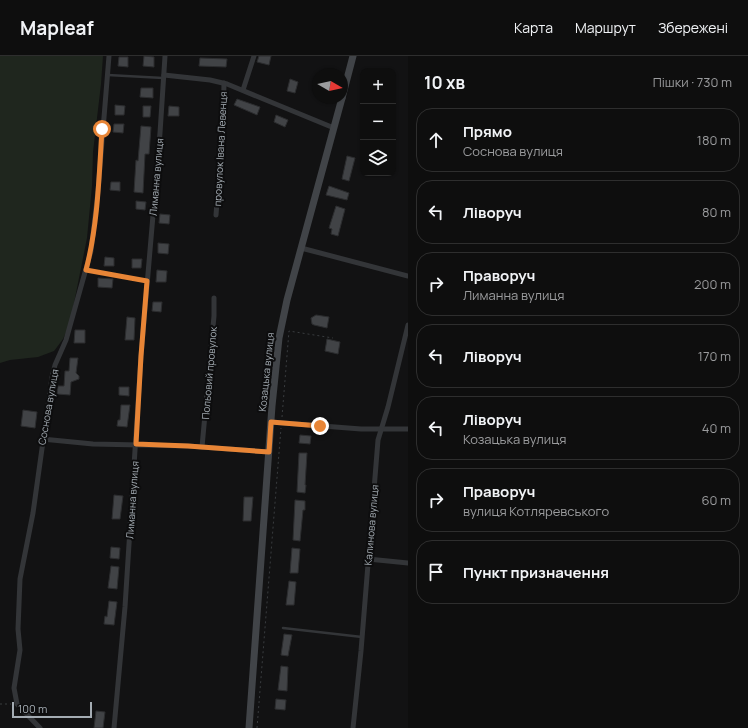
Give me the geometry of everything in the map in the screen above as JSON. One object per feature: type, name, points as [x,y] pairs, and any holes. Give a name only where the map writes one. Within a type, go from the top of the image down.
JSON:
[{"type":"main road","name":"Козацька вулиця","points":[[348,75],[353,56]]},
{"type":"main road","name":"Козацька вулиця","points":[[249,728],[271,422],[279,338],[287,300],[340,104]]},
{"type":"street","name":"Соснова вулиця","points":[[17,704],[14,688],[20,650],[18,623],[20,579],[33,513],[52,377],[55,365],[66,340],[91,251],[98,191],[109,56]]},
{"type":"street","name":"Лиманна вулиця","points":[[114,728],[125,607],[141,356],[165,56]]},
{"type":"street","points":[[243,90],[254,56]]},
{"type":"street","name":"провулок Івана Левенця","points":[[164,76],[210,80],[224,83],[334,128]]},
{"type":"street","name":"провулок Івана Левенця","points":[[216,215],[223,124],[224,83]]},
{"type":"street","points":[[301,248],[408,276]]},
{"type":"street","name":"Польовий провулок","points":[[202,447],[214,316],[214,298]]},
{"type":"street","name":"Калинова вулиця","points":[[353,728],[378,440],[388,407],[408,325]]},
{"type":"street","points":[[271,422],[361,429],[408,429]]},
{"type":"street","points":[[42,440],[93,444],[202,447],[269,452]]},
{"type":"street","points":[[368,560],[408,563]]},
{"type":"street","points":[[17,704],[40,728]]},
{"type":"lane","points":[[107,74],[164,76]]},
{"type":"lane","points":[[86,270],[147,281]]},
{"type":"lane","points":[[283,628],[362,637]]},
{"type":"path","points":[[257,728],[289,331],[333,338]]},
{"type":"path","points":[[0,704],[17,704]]},
{"type":"shaded area","points":[[0,56],[103,56],[93,152],[92,186],[87,238],[70,323],[63,339],[54,351],[38,357],[10,360],[0,363]]},
{"type":"building","points":[[144,56],[154,57],[154,67],[143,66]]},
{"type":"building","points":[[259,56],[271,56],[269,65],[257,62]]},
{"type":"building","points":[[119,57],[128,57],[128,67],[118,66]]},
{"type":"building","points":[[200,58],[227,59],[226,67],[199,66]]},
{"type":"building","points":[[290,79],[298,82],[295,93],[287,91]]},
{"type":"building","points":[[141,88],[153,88],[153,98],[140,97]]},
{"type":"building","points":[[237,99],[260,107],[257,115],[234,105]]},
{"type":"building","points":[[115,105],[125,106],[124,115],[115,115]]},
{"type":"building","points":[[143,106],[151,106],[150,117],[143,117]]},
{"type":"building","points":[[169,106],[179,107],[179,116],[168,116]]},
{"type":"building","points":[[276,115],[288,120],[285,127],[274,122]]},
{"type":"building","points":[[114,124],[124,124],[123,133],[113,132]]},
{"type":"building","points":[[141,126],[151,127],[149,154],[145,154],[143,193],[134,192],[136,160],[138,161]]},
{"type":"building","points":[[347,156],[355,158],[349,181],[342,179]]},
{"type":"building","points":[[111,182],[120,182],[120,191],[110,190]]},
{"type":"building","points":[[329,186],[349,193],[347,200],[326,195]]},
{"type":"building","points":[[136,201],[146,202],[145,210],[136,209]]},
{"type":"building","points":[[336,206],[345,209],[338,236],[331,234],[332,229],[329,228]]},
{"type":"building","points":[[160,214],[170,215],[169,224],[159,223]]},
{"type":"building","points":[[158,243],[169,244],[168,254],[158,253]]},
{"type":"building","points":[[105,257],[114,258],[114,266],[104,266]]},
{"type":"building","points":[[132,259],[142,259],[141,268],[132,268]]},
{"type":"building","points":[[157,270],[167,271],[166,282],[156,282]]},
{"type":"building","points":[[98,278],[113,279],[112,288],[98,287]]},
{"type":"building","points":[[153,302],[162,302],[161,312],[152,311]]},
{"type":"building","points":[[316,315],[329,317],[327,328],[312,324],[311,318]]},
{"type":"building","points":[[127,317],[135,318],[134,340],[125,340]]},
{"type":"building","points":[[75,330],[85,330],[85,343],[74,343]]},
{"type":"building","points":[[327,339],[340,342],[338,354],[325,351]]},
{"type":"building","points":[[70,358],[78,358],[76,373],[79,376],[79,379],[71,382],[70,395],[57,394],[58,386],[64,386],[65,371],[69,371]]},
{"type":"building","points":[[119,387],[129,387],[129,396],[119,395]]},
{"type":"building","points":[[121,405],[130,405],[127,427],[117,426],[118,420],[120,420]]},
{"type":"building","points":[[23,410],[37,412],[35,428],[21,426]]},
{"type":"building","points":[[300,435],[311,436],[310,444],[299,443]]},
{"type":"building","points":[[299,453],[307,453],[305,493],[297,492]]},
{"type":"building","points":[[114,495],[123,496],[120,519],[112,519]]},
{"type":"building","points":[[244,497],[253,497],[251,521],[243,521]]},
{"type":"building","points":[[295,500],[305,501],[300,541],[293,540]]},
{"type":"building","points":[[111,547],[120,548],[119,559],[110,558]]},
{"type":"building","points":[[292,548],[300,549],[298,573],[290,573]]},
{"type":"building","points":[[111,566],[119,567],[117,589],[108,588]]},
{"type":"building","points":[[289,581],[296,582],[294,605],[286,605]]},
{"type":"building","points":[[109,601],[117,602],[114,625],[104,624],[105,616],[107,617]]},
{"type":"building","points":[[284,634],[292,635],[288,656],[281,655]]},
{"type":"building","points":[[281,666],[288,667],[287,691],[278,690]]},
{"type":"building","points":[[276,699],[286,700],[285,710],[275,709]]},
{"type":"building","points":[[96,711],[105,712],[103,728],[94,728]]},
{"type":"route","points":[[102,129],[98,191],[91,251],[86,270],[147,281],[136,444],[269,452],[271,422],[320,426]]}]
